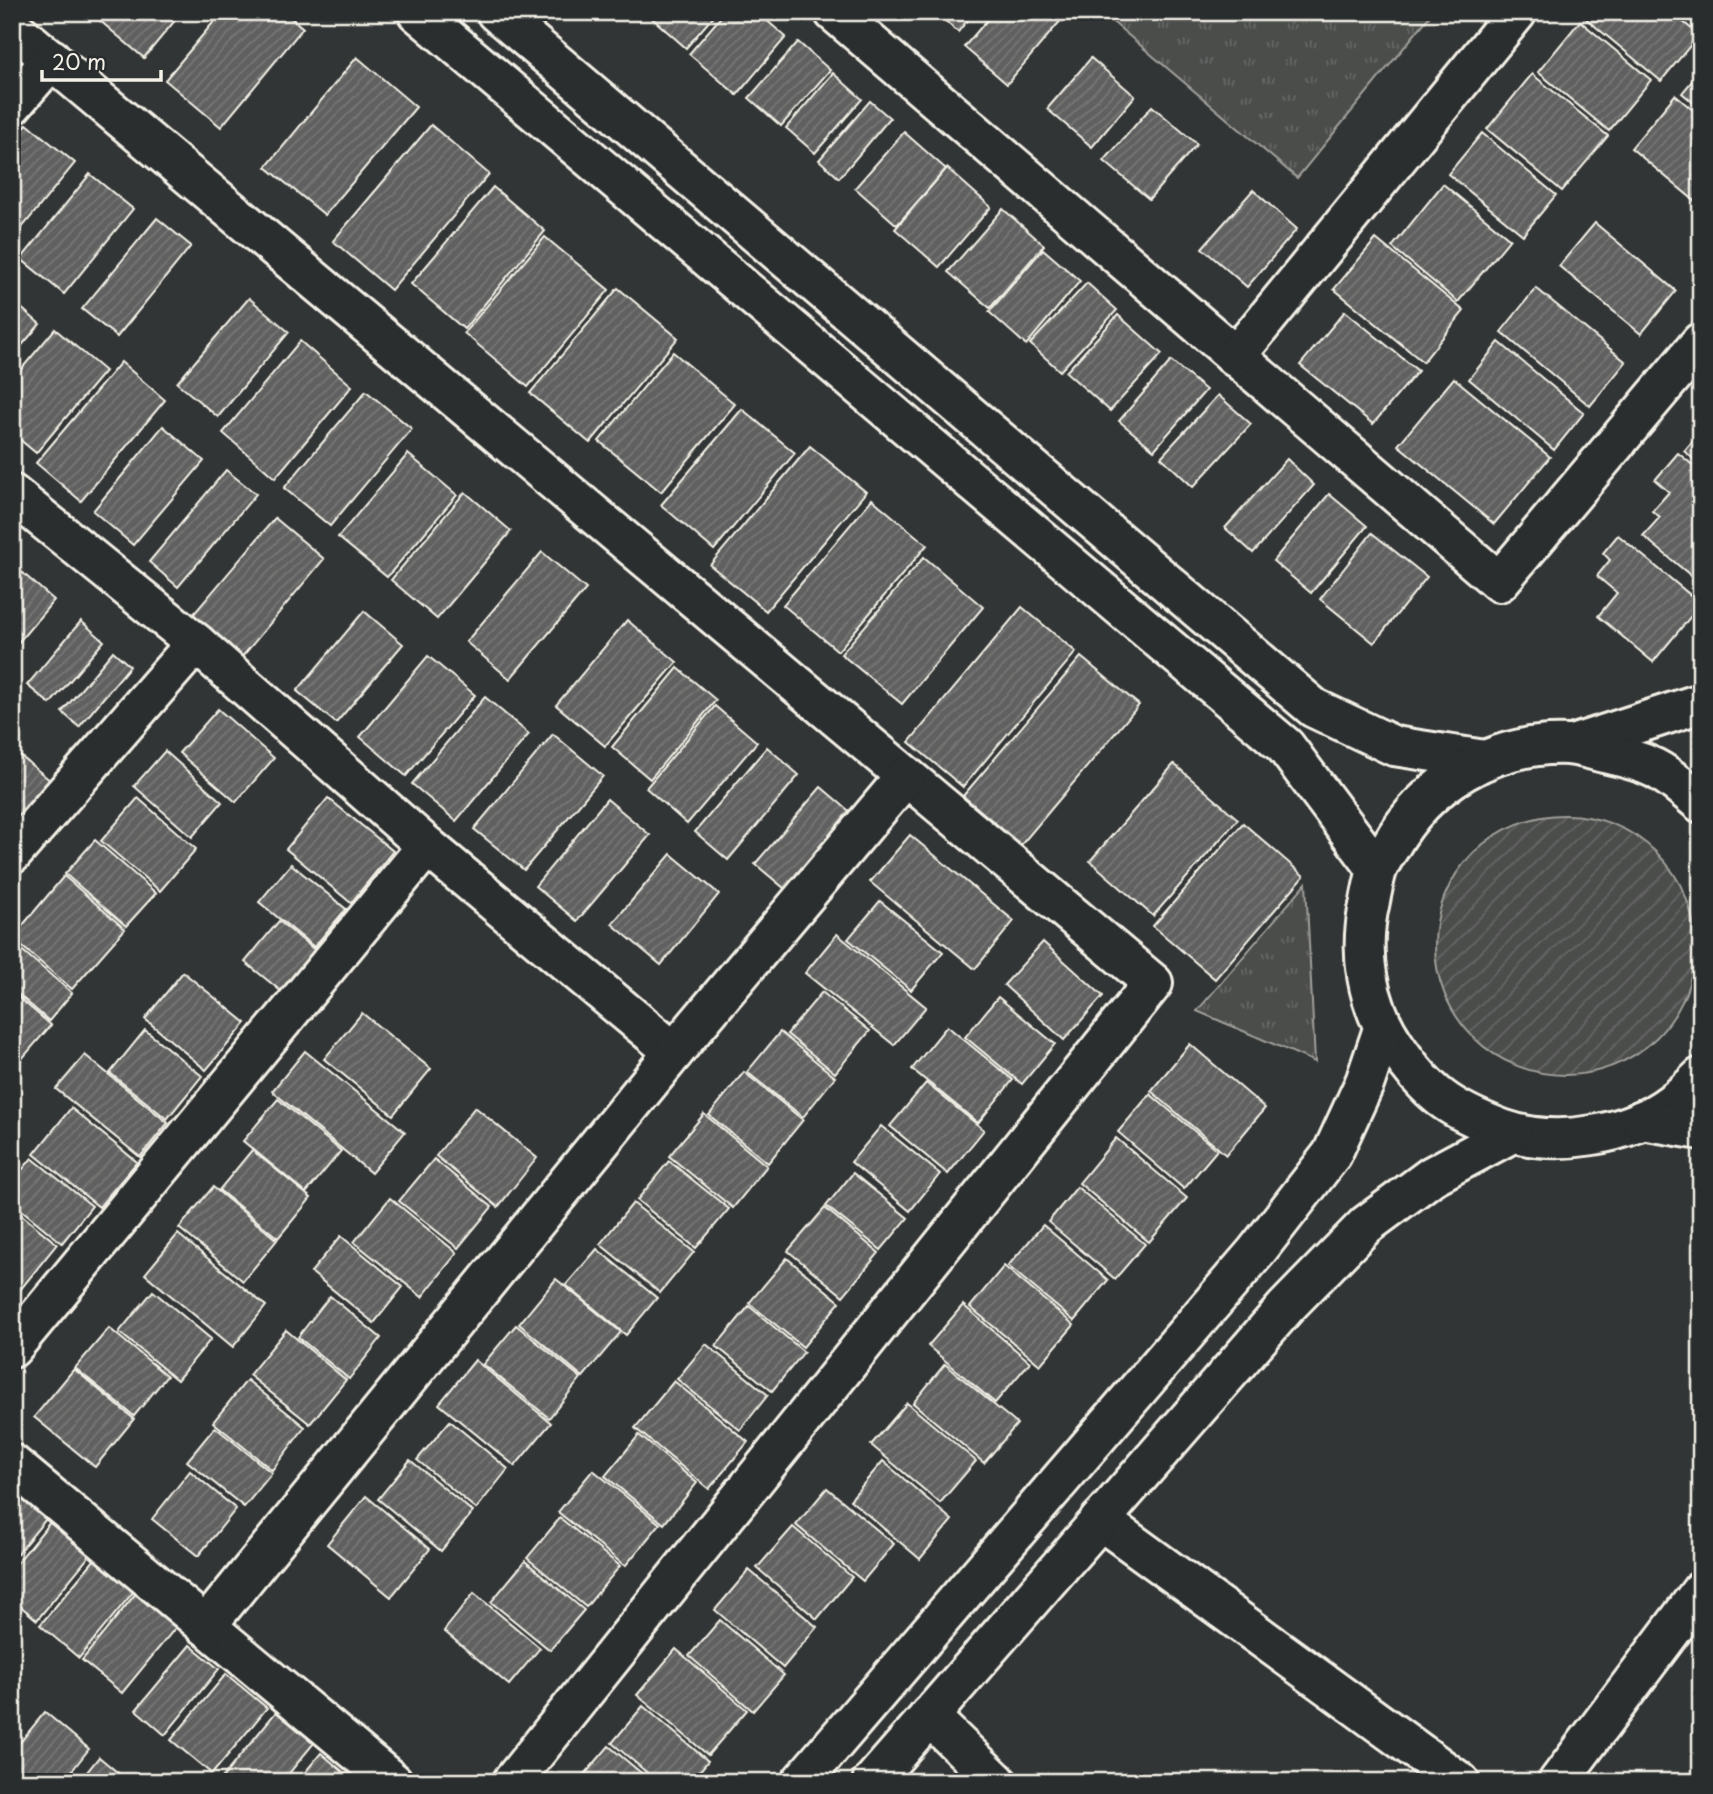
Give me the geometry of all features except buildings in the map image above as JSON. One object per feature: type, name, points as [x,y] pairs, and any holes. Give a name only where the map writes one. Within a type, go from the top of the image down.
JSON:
[{"type":"street","points":[[417,12],[1285,746],[1377,869]]},
{"type":"street","points":[[496,12],[1314,708],[1394,746],[1485,760]]},
{"type":"street","points":[[1235,356],[1517,12]]},
{"type":"street","points":[[837,13],[1499,582],[1701,341]]},
{"type":"street","points":[[12,27],[1153,983],[512,1782]]},
{"type":"street","points":[[12,106],[52,59]]},
{"type":"street","points":[[12,494],[196,643],[427,846],[674,1052]]},
{"type":"street","points":[[12,854],[196,643]]},
{"type":"street","points":[[1701,703],[1570,745],[1507,752],[1454,776],[1423,801],[1402,825],[1377,869],[1364,923],[1363,943],[1368,981],[1383,1029],[1417,1077],[1437,1096],[1472,1118],[1512,1133],[1558,1138],[1587,1136],[1642,1120],[1672,1103],[1701,1077]]},
{"type":"street","points":[[1570,745],[1636,760],[1675,782],[1701,803]]},
{"type":"street","points":[[206,1626],[674,1052],[906,776]]},
{"type":"street","points":[[12,1348],[427,846]]},
{"type":"street","points":[[801,1782],[1256,1252],[1332,1154],[1365,1082],[1383,1029]]},
{"type":"street","points":[[1642,1120],[1701,1130]]},
{"type":"street","points":[[872,1782],[1286,1307],[1366,1225],[1432,1176],[1512,1133]]},
{"type":"street","points":[[12,1464],[393,1782]]},
{"type":"street","points":[[1100,1520],[1459,1781]]},
{"type":"street","points":[[1558,1782],[1701,1591]]},
{"type":"street","points":[[929,1716],[997,1782]]},
{"type":"green space","points":[[1101,12],[1433,12],[1297,178]]},
{"type":"green space","points":[[1565,815],[1615,825],[1637,837],[1657,853],[1673,873],[1685,895],[1695,945],[1685,995],[1673,1017],[1657,1037],[1637,1053],[1615,1065],[1565,1075],[1515,1065],[1493,1053],[1473,1037],[1457,1017],[1445,995],[1435,945],[1445,895],[1457,873],[1473,853],[1493,837],[1515,825]]},
{"type":"green space","points":[[1306,883],[1315,1062],[1197,1011]]}]
